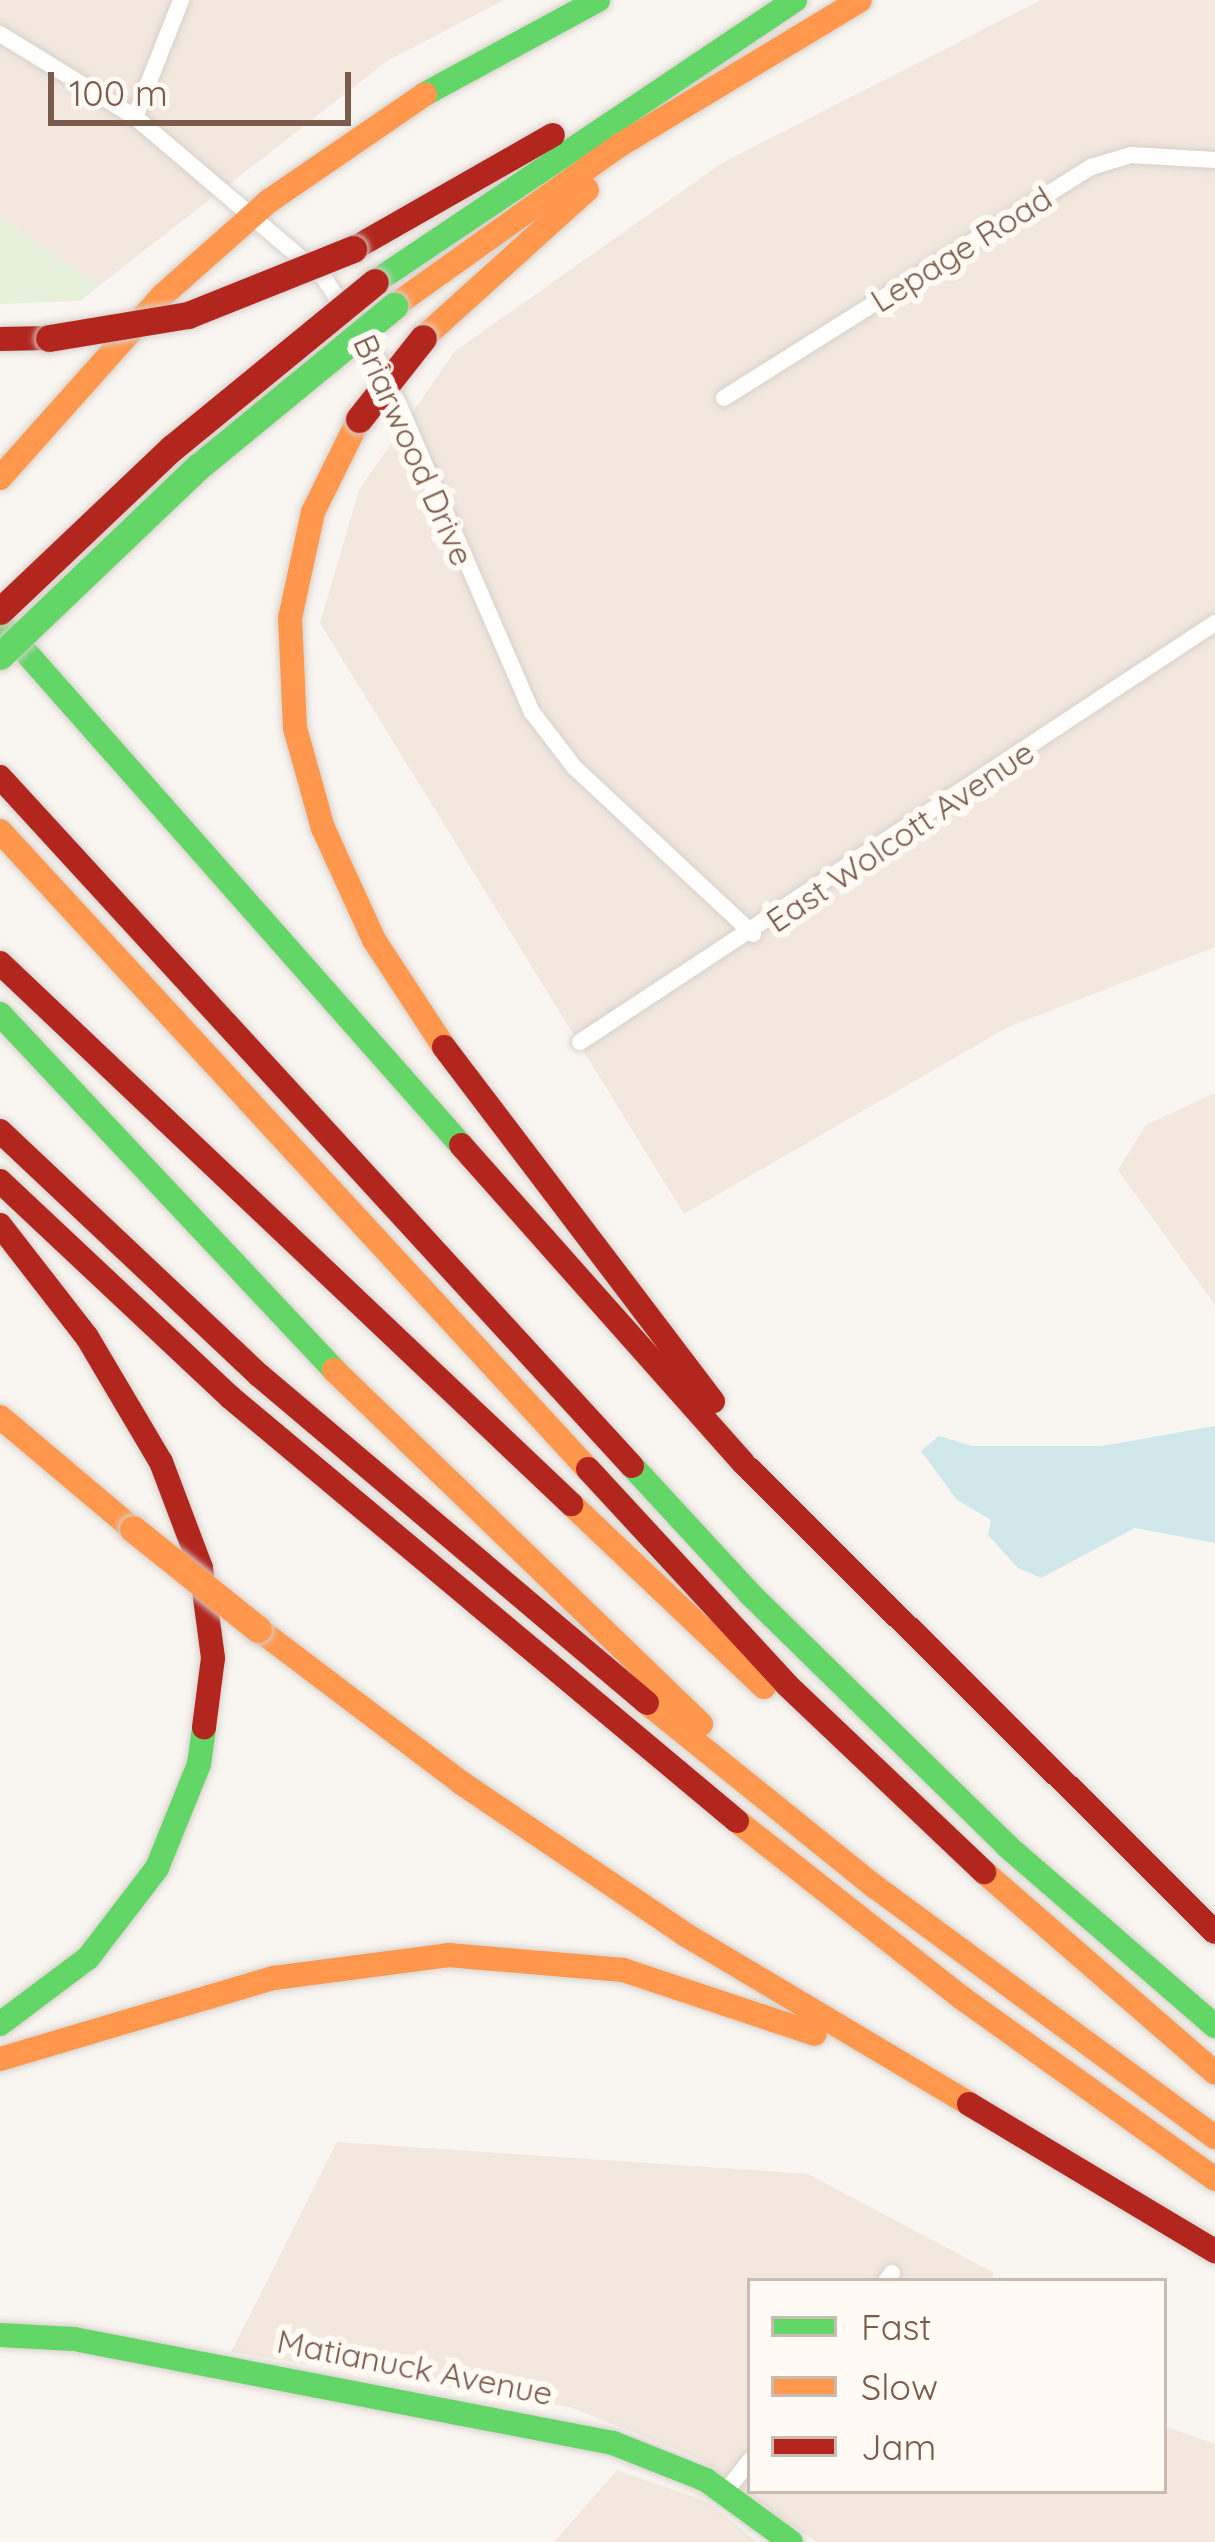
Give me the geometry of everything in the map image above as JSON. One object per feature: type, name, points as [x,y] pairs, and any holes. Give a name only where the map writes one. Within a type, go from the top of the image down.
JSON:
[{"type":"main road","points":[[0,478],[123,337],[253,214],[410,103],[598,0]]},
{"type":"main road","points":[[0,656],[198,466],[394,306],[580,172],[860,0]]},
{"type":"main road","points":[[0,339],[49,338],[188,315],[352,249],[784,6]]},
{"type":"main road","points":[[0,611],[204,420],[376,282],[784,6]]},
{"type":"main road","points":[[789,40],[551,217],[422,338],[359,419],[306,533],[289,635],[298,744],[341,874],[395,975],[512,1144],[870,1590]]},
{"type":"main road","points":[[0,623],[668,1381],[870,1590],[1215,1932]]},
{"type":"main road","points":[[0,777],[750,1594],[1006,1846],[1215,2026]]},
{"type":"main road","points":[[0,831],[678,1570],[961,1852],[1215,2073]]},
{"type":"main road","points":[[0,963],[740,1665],[882,1793],[961,1852]]},
{"type":"main road","points":[[0,1014],[330,1369],[546,1583],[1059,2025]]},
{"type":"main road","points":[[0,1131],[208,1328],[484,1570],[846,1864],[1215,2137]]},
{"type":"main road","points":[[0,1181],[263,1426],[607,1720],[947,1986],[1215,2179]]},
{"type":"main road","points":[[0,1225],[87,1337],[161,1462],[201,1568],[213,1658],[199,1765],[157,1868],[88,1958],[0,2024]]},
{"type":"main road","points":[[0,1417],[258,1629],[555,1848],[940,2090],[1215,2251]]},
{"type":"main road","points":[[0,2059],[274,1978],[373,1960],[482,1954],[675,1982],[769,2013],[940,2090]]},
{"type":"main road","name":"Matianuck Avenue","points":[[0,2336],[74,2339],[583,2436],[648,2454],[726,2491],[791,2542]]},
{"type":"street","points":[[135,117],[181,0]]},
{"type":"street","name":"Briarwood Drive","points":[[0,34],[135,117],[324,278],[365,334],[532,712],[574,767],[753,934]]},
{"type":"street","name":"Lepage Road","points":[[724,398],[1091,167],[1131,155],[1215,160]]},
{"type":"street","name":"East Wolcott Avenue","points":[[580,1042],[753,934],[1215,623]]},
{"type":"street","points":[[726,2491],[747,2464]]},
{"type":"shaded area","points":[[0,0],[504,0],[387,61],[99,286],[0,217]]},
{"type":"shaded area","points":[[1041,0],[1215,0],[1215,947],[1008,1027],[684,1214],[320,623],[359,490],[455,351],[722,163]]},
{"type":"shaded area","points":[[1215,1093],[1215,1305],[1118,1170],[1146,1125]]},
{"type":"shaded area","points":[[337,2142],[808,2174],[994,2273],[992,2278],[747,2278],[747,2493],[699,2459],[570,2407],[231,2352]]},
{"type":"shaded area","points":[[1167,2427],[1215,2444],[1215,2542],[816,2542],[748,2494],[1167,2494]]},
{"type":"shaded area","points":[[617,2470],[708,2502],[757,2542],[554,2542]]},
{"type":"green space","points":[[0,217],[99,286],[80,301],[0,304]]},
{"type":"water","points":[[1215,1426],[1215,1543],[1135,1528],[1041,1578],[1018,1568],[988,1535],[991,1520],[957,1500],[921,1451],[939,1436],[972,1446],[1102,1446]]},
{"type":"traffic: fast","points":[[425,94],[598,0]]},
{"type":"traffic: fast","points":[[375,282],[795,0]]},
{"type":"traffic: fast","points":[[0,656],[198,467],[394,306]]},
{"type":"traffic: fast","points":[[0,623],[461,1145]]},
{"type":"traffic: fast","points":[[0,1014],[334,1370]]},
{"type":"traffic: fast","points":[[632,1466],[750,1594],[1007,1846],[1215,2026]]},
{"type":"traffic: fast","points":[[0,2024],[88,1958],[157,1868],[199,1764],[204,1727]]},
{"type":"traffic: fast","points":[[0,2335],[74,2339],[613,2443],[706,2480],[791,2542]]},
{"type":"traffic: slow","points":[[394,306],[620,145],[860,0]]},
{"type":"traffic: slow","points":[[0,478],[163,295],[269,201],[425,94]]},
{"type":"traffic: slow","points":[[423,338],[587,190]]},
{"type":"traffic: slow","points":[[359,419],[313,512],[290,618],[295,728],[323,828],[374,940],[444,1047]]},
{"type":"traffic: slow","points":[[0,831],[588,1469]]},
{"type":"traffic: slow","points":[[334,1370],[701,1724]]},
{"type":"traffic: slow","points":[[0,1417],[133,1529]]},
{"type":"traffic: slow","points":[[571,1504],[764,1687]]},
{"type":"traffic: slow","points":[[133,1529],[258,1629]]},
{"type":"traffic: slow","points":[[258,1629],[463,1784],[686,1935],[969,2104]]},
{"type":"traffic: slow","points":[[647,1703],[874,1886],[1215,2137]]},
{"type":"traffic: slow","points":[[737,1821],[962,1998],[1215,2179]]},
{"type":"traffic: slow","points":[[984,1872],[1215,2073]]},
{"type":"traffic: slow","points":[[0,2059],[274,1978],[448,1955],[623,1970],[815,2034]]},
{"type":"traffic: jam","points":[[353,249],[553,135]]},
{"type":"traffic: jam","points":[[49,338],[188,315],[353,249]]},
{"type":"traffic: jam","points":[[0,611],[172,448],[375,282]]},
{"type":"traffic: jam","points":[[0,339],[49,338]]},
{"type":"traffic: jam","points":[[359,419],[423,338]]},
{"type":"traffic: jam","points":[[0,777],[632,1466]]},
{"type":"traffic: jam","points":[[0,963],[571,1504]]},
{"type":"traffic: jam","points":[[444,1047],[713,1401]]},
{"type":"traffic: jam","points":[[0,1131],[259,1375],[647,1703]]},
{"type":"traffic: jam","points":[[461,1145],[743,1463],[1215,1932]]},
{"type":"traffic: jam","points":[[0,1181],[230,1397],[737,1821]]},
{"type":"traffic: jam","points":[[0,1225],[87,1337],[161,1462],[201,1568],[213,1658],[204,1727]]},
{"type":"traffic: jam","points":[[588,1469],[787,1685],[984,1872]]},
{"type":"traffic: jam","points":[[969,2104],[1215,2251]]}]
